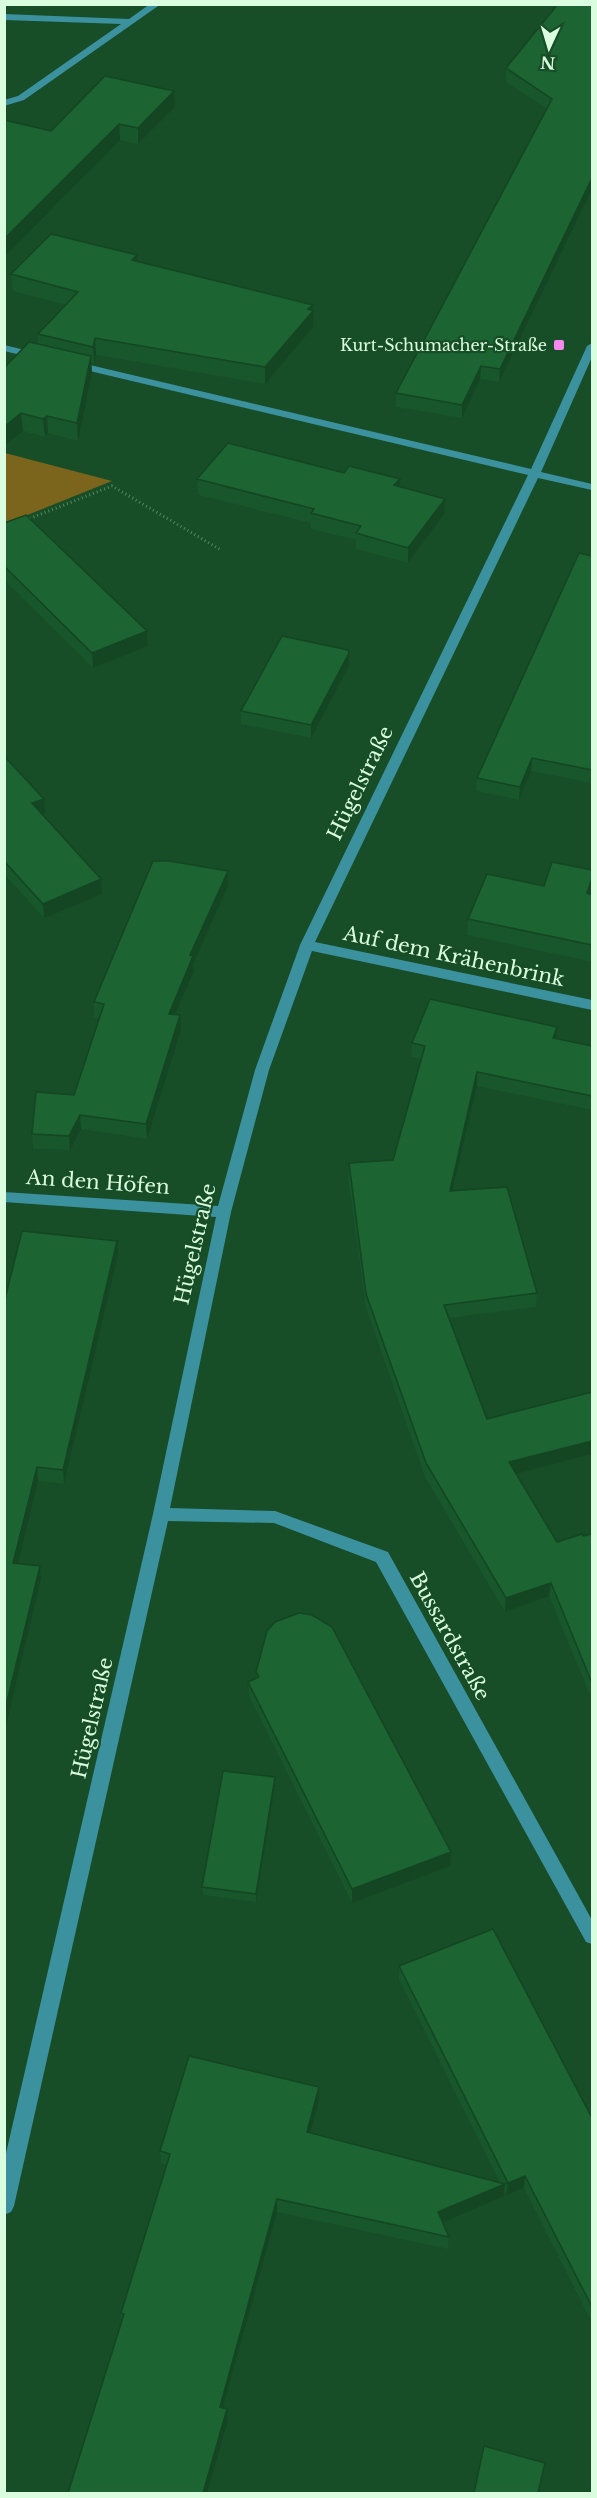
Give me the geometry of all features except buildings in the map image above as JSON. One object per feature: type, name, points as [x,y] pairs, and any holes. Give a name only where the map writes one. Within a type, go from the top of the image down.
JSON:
[{"type":"street","points":[[4,103],[21,99],[157,4]]},
{"type":"street","points":[[4,16],[133,22]]},
{"type":"street","name":"Hügelstraße","points":[[4,2206],[161,1514],[224,1212],[262,1070],[307,945],[534,475],[592,346]]},
{"type":"street","points":[[4,348],[592,487]]},
{"type":"street","name":"Auf dem Krähenbrink","points":[[307,945],[592,1005]]},
{"type":"street","name":"An den Höfen","points":[[4,1197],[224,1212]]},
{"type":"street","name":"Bussardstraße","points":[[161,1514],[274,1517],[382,1557],[592,1936]]},
{"type":"path","points":[[15,525],[112,486],[221,550]]},
{"type":"shaded area","points":[[5,453],[112,481],[5,524]]},
{"type":"place","name":"Kurt-Schumacher-Straße","points":[[559,345]]}]
